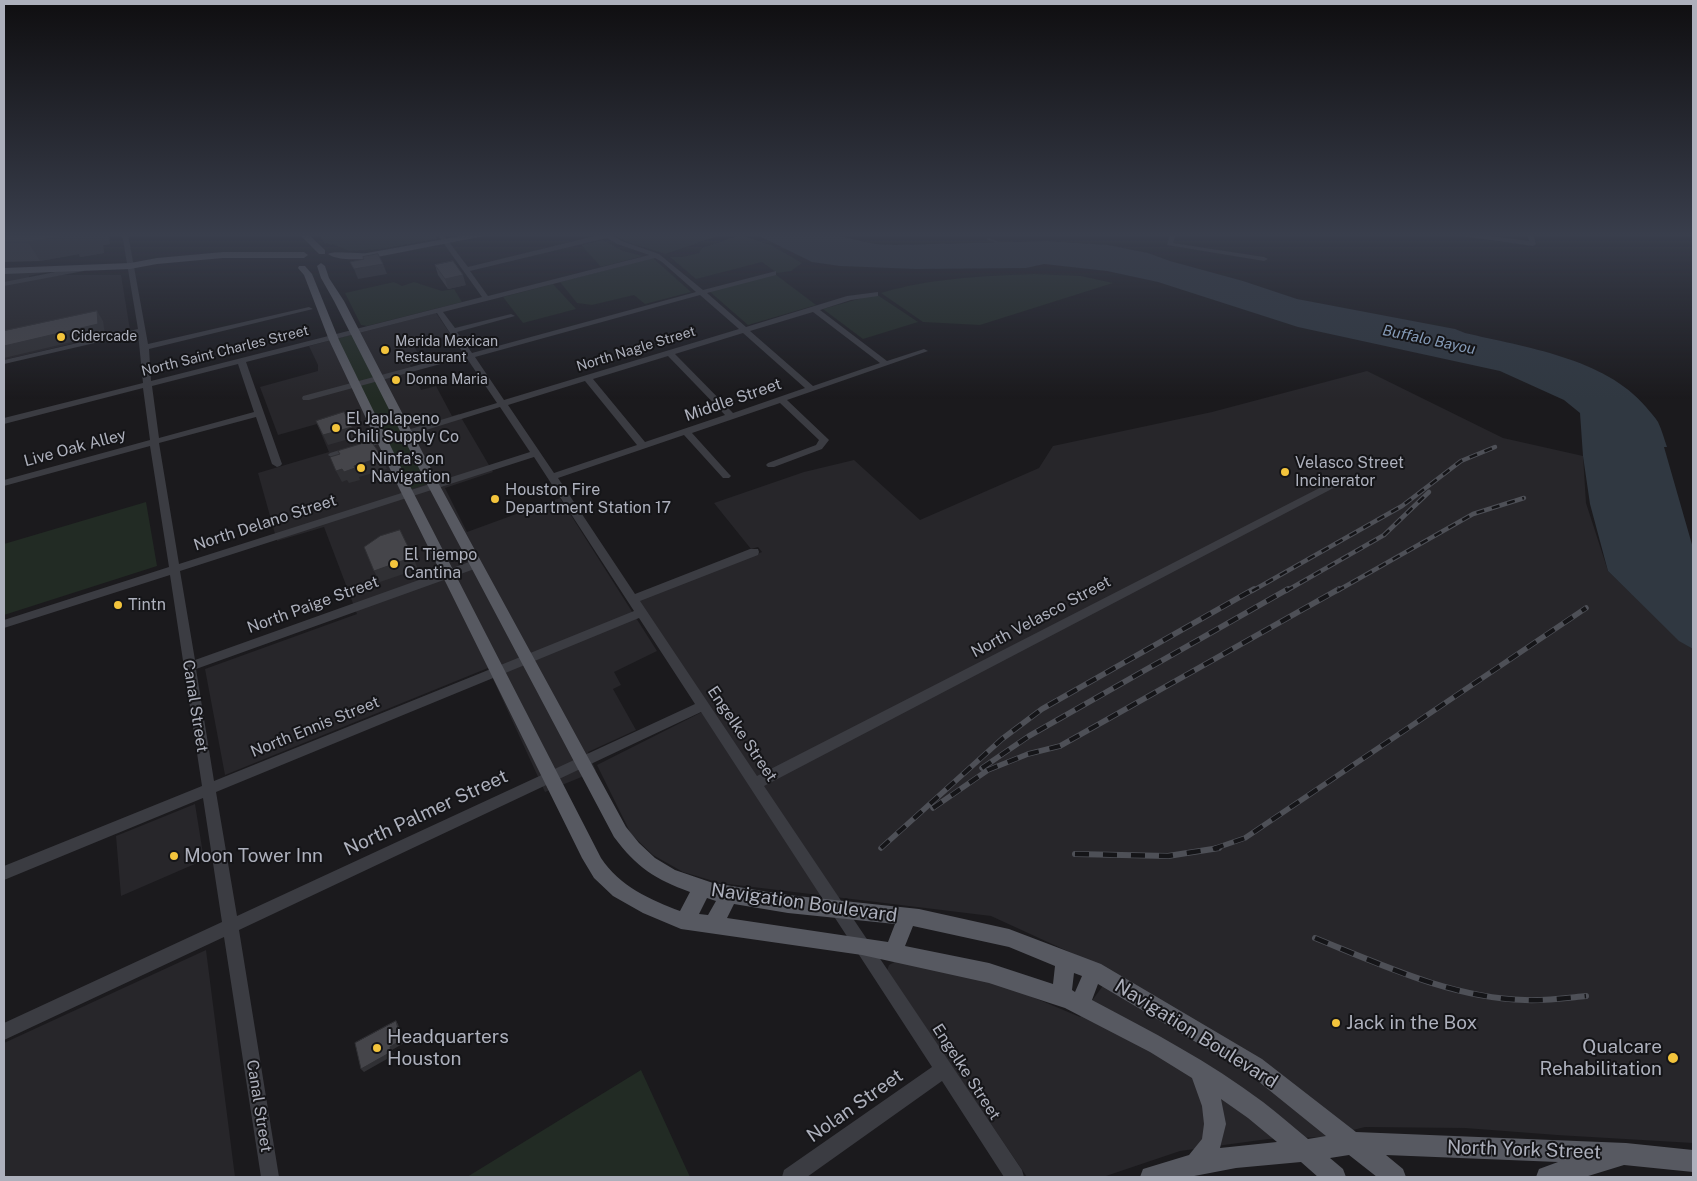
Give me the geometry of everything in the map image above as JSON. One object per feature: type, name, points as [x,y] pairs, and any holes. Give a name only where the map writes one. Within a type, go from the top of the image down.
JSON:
[{"type":"main road","name":"Navigation Boulevard","points":[[314,289],[333,338],[447,574],[588,852],[603,876],[624,893],[666,914],[685,920],[862,946],[989,973],[1061,996],[1080,1004],[1157,1045],[1198,1071],[1256,1110],[1335,1177]]},
{"type":"main road","name":"Navigation Boulevard","points":[[332,289],[434,486],[620,832],[633,849],[650,864],[669,876],[729,895],[838,910],[907,917],[1009,938],[1094,971],[1255,1066],[1395,1177]]},
{"type":"main road","points":[[685,920],[702,888]]},
{"type":"main road","points":[[713,925],[729,895]]},
{"type":"main road","points":[[893,953],[907,917]]},
{"type":"main road","points":[[1061,996],[1066,960]]},
{"type":"main road","points":[[1080,1004],[1094,971]]},
{"type":"main road","points":[[1196,1164],[1212,1143],[1215,1121],[1212,1103],[1198,1071]]},
{"type":"main road","name":"North York Street","points":[[1151,1177],[1196,1164],[1236,1157],[1304,1151],[1354,1143],[1626,1154],[1693,1161]]},
{"type":"main road","points":[[1547,1177],[1588,1167],[1626,1154]]},
{"type":"street","name":"Canal Street","points":[[134,289],[145,347],[147,384],[174,570],[270,1177]]},
{"type":"street","points":[[480,289],[487,299]]},
{"type":"street","name":"North Saint Charles Street","points":[[4,421],[525,289]]},
{"type":"street","points":[[698,289],[811,389]]},
{"type":"street","points":[[306,398],[712,289]]},
{"type":"street","name":"North Nagle Street","points":[[406,433],[850,298],[875,294]]},
{"type":"street","points":[[145,347],[308,309]]},
{"type":"street","points":[[814,309],[886,363]]},
{"type":"street","name":"Engelke Street","points":[[439,311],[552,477],[640,613],[1015,1177]]},
{"type":"street","points":[[452,331],[511,316]]},
{"type":"street","points":[[4,362],[142,330]]},
{"type":"street","name":"Middle Street","points":[[552,477],[924,351]]},
{"type":"street","points":[[669,353],[731,416]]},
{"type":"street","points":[[241,361],[277,464]]},
{"type":"street","points":[[587,378],[643,446]]},
{"type":"street","points":[[771,465],[819,447],[824,440],[781,400]]},
{"type":"street","name":"Live Oak Alley","points":[[4,483],[260,413]]},
{"type":"street","points":[[686,432],[726,476]]},
{"type":"street","points":[[333,455],[382,440]]},
{"type":"street","name":"North Delano Street","points":[[4,624],[536,453]]},
{"type":"street","name":"North Velasco Street","points":[[755,784],[1342,480]]},
{"type":"street","points":[[632,600],[754,552]]},
{"type":"street","name":"North Paige Street","points":[[189,666],[476,564]]},
{"type":"street","name":"North Ennis Street","points":[[4,873],[640,613]]},
{"type":"street","name":"North Palmer Street","points":[[4,1032],[702,706]]},
{"type":"street","name":"Nolan Street","points":[[792,1177],[943,1070]]},
{"type":"shaded area","points":[[4,289],[123,289],[130,330],[4,360]]},
{"type":"shaded area","points":[[362,289],[436,289],[442,291],[454,289],[462,302],[367,326],[361,325],[345,293]]},
{"type":"shaded area","points":[[533,289],[558,289],[576,309],[523,323],[503,297]]},
{"type":"shaded area","points":[[566,289],[688,289],[691,292],[645,304],[634,295],[592,305],[577,303]]},
{"type":"shaded area","points":[[716,289],[795,289],[816,305],[748,325],[709,291]]},
{"type":"shaded area","points":[[896,289],[1094,289],[980,325],[923,322],[881,293]]},
{"type":"shaded area","points":[[876,294],[918,322],[863,339],[823,309]]},
{"type":"shaded area","points":[[436,313],[451,335],[413,345],[423,361],[410,365],[421,390],[436,386],[452,416],[459,414],[493,472],[445,488],[467,532],[560,498],[657,651],[614,672],[621,685],[613,689],[636,730],[588,752],[596,771],[545,792],[488,668],[225,775],[205,669],[357,614],[324,527],[277,541],[258,473],[329,452],[317,424],[278,435],[260,387],[318,371],[318,365],[309,346]]},
{"type":"shaded area","points":[[352,335],[429,483],[411,489],[337,339]]},
{"type":"shaded area","points":[[1367,371],[1503,438],[1583,456],[1586,503],[1608,571],[1679,640],[1693,649],[1693,1143],[1465,1128],[1365,1127],[1325,1137],[1268,1139],[1180,1151],[1103,1177],[1027,1177],[887,971],[889,965],[898,960],[999,983],[1080,1017],[1113,972],[991,916],[720,883],[683,872],[653,855],[631,834],[597,765],[708,709],[636,600],[762,552],[758,547],[751,549],[714,503],[804,472],[854,460],[920,520],[1039,468],[1053,446],[1212,412]]},
{"type":"shaded area","points":[[146,502],[157,566],[4,615],[4,544]]},
{"type":"shaded area","points":[[195,804],[204,860],[121,896],[116,836]]},
{"type":"shaded area","points":[[206,950],[235,1177],[4,1177],[4,1043]]},
{"type":"shaded area","points":[[641,1070],[690,1177],[467,1177]]},
{"type":"water","name":"Buffalo Bayou","points":[[1180,289],[1267,289],[1297,299],[1455,329],[1562,357],[1609,377],[1629,390],[1652,414],[1661,428],[1667,447],[1664,447],[1693,548],[1693,649],[1679,641],[1608,571],[1590,504],[1583,456],[1580,413],[1564,400],[1500,371],[1298,327]]},
{"type":"building","points":[[97,311],[98,324],[4,346],[4,331]]},
{"type":"building","points":[[344,412],[352,427],[323,435],[316,421]]},
{"type":"building","points":[[371,441],[382,457],[354,466],[355,468],[344,472],[342,469],[336,471],[330,457],[340,454],[338,451]]},
{"type":"building","points":[[400,530],[413,557],[374,571],[364,547],[380,536]]},
{"type":"building","name":"Headquarters Houston","points":[[396,1021],[401,1040],[390,1047],[391,1052],[361,1069],[355,1043]]},
{"type":"railway","points":[[1252,591],[1402,506],[1461,461],[1495,447]]},
{"type":"railway","points":[[1286,591],[1384,535],[1429,492]]},
{"type":"railway","points":[[1337,591],[1473,514],[1524,498]]},
{"type":"railway","points":[[881,848],[1002,739],[1042,709],[1254,589]]},
{"type":"railway","points":[[982,768],[1029,736],[1288,589]]},
{"type":"railway","points":[[933,808],[988,770],[1028,754],[1060,746],[1339,589]]},
{"type":"railway","points":[[1213,849],[1245,838],[1586,608]]},
{"type":"railway","points":[[1213,849],[1219,848]]},
{"type":"railway","points":[[1075,854],[1168,856],[1213,849]]},
{"type":"railway","points":[[1315,938],[1392,969],[1444,987],[1471,993],[1498,998],[1533,1000],[1586,996]]},
{"type":"place","name":"Cidercade","points":[[61,337]]},
{"type":"place","name":"Merida Mexican Restaurant","points":[[385,350]]},
{"type":"place","name":"Donna Maria","points":[[396,380]]},
{"type":"place","name":"El Japlapeno Chili Supply Co","points":[[336,428]]},
{"type":"place","name":"Ninfa’s on Navigation","points":[[361,468]]},
{"type":"place","name":"Velasco Street Incinerator","points":[[1285,472]]},
{"type":"place","name":"Houston Fire Department Station 17","points":[[495,499]]},
{"type":"place","name":"El Tiempo Cantina","points":[[394,564]]},
{"type":"place","name":"Tintn","points":[[118,605]]},
{"type":"place","name":"Moon Tower Inn","points":[[174,856]]},
{"type":"place","name":"Jack in the Box","points":[[1336,1023]]},
{"type":"place","name":"Headquarters Houston","points":[[377,1048]]},
{"type":"place","name":"Qualcare Rehabilitation","points":[[1673,1058]]}]
